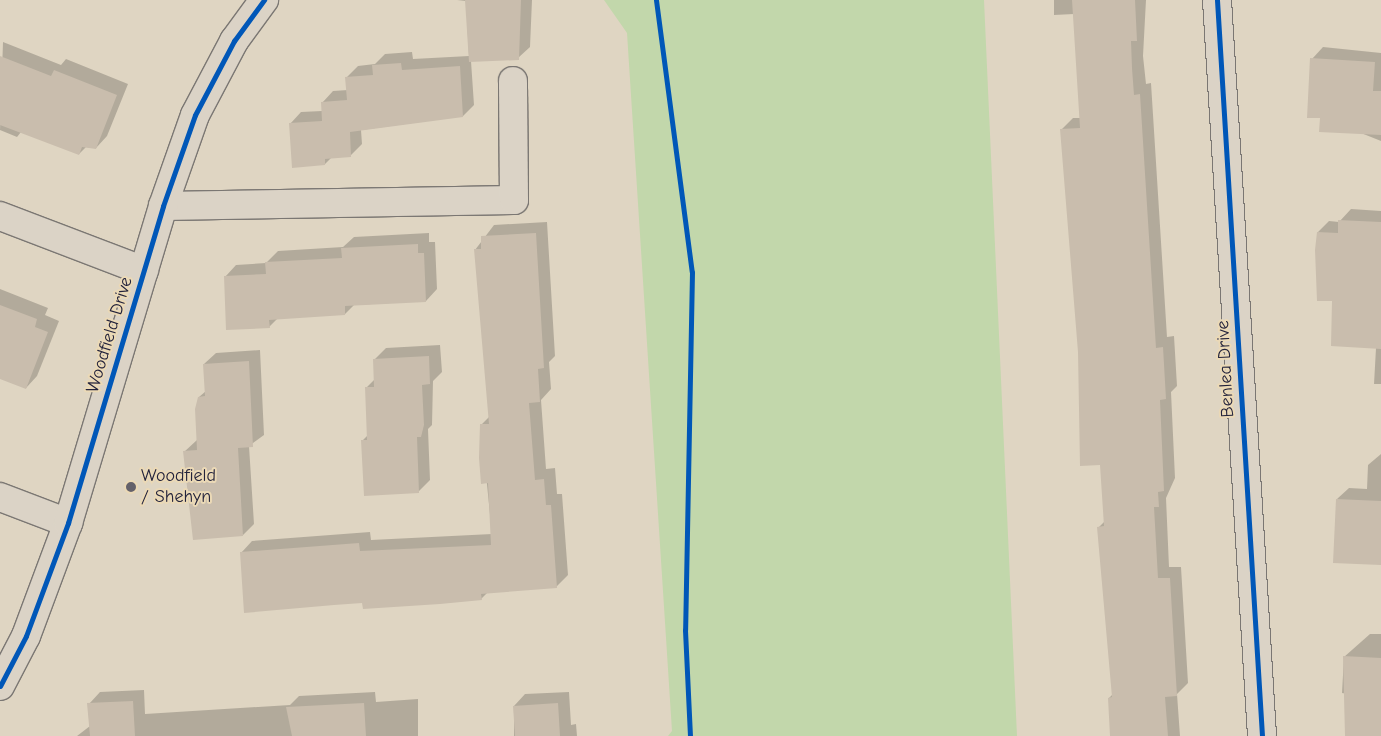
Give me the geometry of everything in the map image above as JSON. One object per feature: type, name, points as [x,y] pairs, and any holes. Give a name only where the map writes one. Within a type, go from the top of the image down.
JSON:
[{"type":"street","name":"Woodfield Drive","points":[[0,686],[26,636],[68,523],[163,206],[195,115],[234,40],[264,0]]},
{"type":"street","name":"Benlea Drive","points":[[1217,0],[1262,736]]},
{"type":"street","points":[[163,206],[514,200],[513,81]]},
{"type":"street","points":[[0,216],[144,271]]},
{"type":"street","points":[[0,498],[68,523]]},
{"type":"green space","points":[[604,0],[984,0],[1017,736],[668,736],[672,731],[627,33]]},
{"type":"building","points":[[465,0],[521,0],[519,60],[469,62]]},
{"type":"building","points":[[1072,0],[1135,0],[1137,41],[1131,41],[1134,95],[1140,94],[1156,348],[1163,347],[1166,399],[1160,400],[1164,491],[1158,492],[1159,507],[1154,507],[1158,578],[1170,578],[1177,696],[1165,697],[1168,736],[1110,736],[1108,698],[1112,697],[1097,527],[1104,526],[1100,465],[1080,466],[1078,352],[1060,129],[1080,128]]},
{"type":"building","points":[[0,56],[51,76],[54,70],[117,95],[96,149],[82,147],[79,155],[0,125]]},
{"type":"building","points":[[1310,58],[1375,62],[1373,91],[1381,91],[1381,135],[1319,132],[1320,118],[1307,118]]},
{"type":"building","points":[[401,63],[402,70],[460,66],[463,117],[350,132],[351,157],[325,159],[325,165],[292,168],[289,123],[322,121],[321,102],[347,100],[345,77],[373,75],[372,65]]},
{"type":"building","points":[[1338,220],[1381,222],[1381,349],[1331,346],[1332,301],[1317,301],[1315,250],[1317,232],[1338,233]]},
{"type":"building","points":[[536,233],[544,368],[538,369],[540,402],[529,403],[535,480],[544,479],[546,505],[551,505],[557,588],[481,594],[482,600],[440,604],[363,609],[362,603],[244,613],[240,552],[359,543],[360,551],[491,545],[488,483],[481,484],[479,458],[480,424],[489,424],[474,249],[481,249],[481,236]]},
{"type":"building","points":[[418,244],[418,253],[424,253],[426,302],[345,306],[345,315],[269,320],[270,328],[226,330],[224,276],[266,274],[265,262],[342,258],[341,248]]},
{"type":"building","points":[[0,305],[37,319],[35,327],[48,332],[26,389],[0,379]]},
{"type":"building","points":[[429,356],[430,384],[422,385],[424,425],[421,437],[417,437],[419,493],[364,496],[361,440],[367,440],[365,387],[374,387],[373,359]]},
{"type":"building","points":[[249,361],[253,447],[238,448],[243,536],[193,540],[183,451],[197,450],[195,409],[198,397],[205,396],[203,364]]},
{"type":"building","points":[[1336,499],[1381,501],[1381,565],[1333,563]]},
{"type":"building","points":[[1343,656],[1381,658],[1381,736],[1345,736]]},
{"type":"building","points":[[133,701],[135,736],[90,736],[87,703]]},
{"type":"building","points":[[364,703],[366,736],[292,736],[286,707]]},
{"type":"building","points":[[558,703],[560,736],[515,736],[513,706]]},
{"type":"cycle path","points":[[0,686],[26,636],[68,523],[163,206],[195,115],[234,41],[264,0]]},
{"type":"cycle path","points":[[656,0],[692,272],[685,630],[690,736]]},
{"type":"cycle path","points":[[1217,0],[1262,736]]},
{"type":"place","name":"Woodfield / Shehyn","points":[[131,487]]}]
